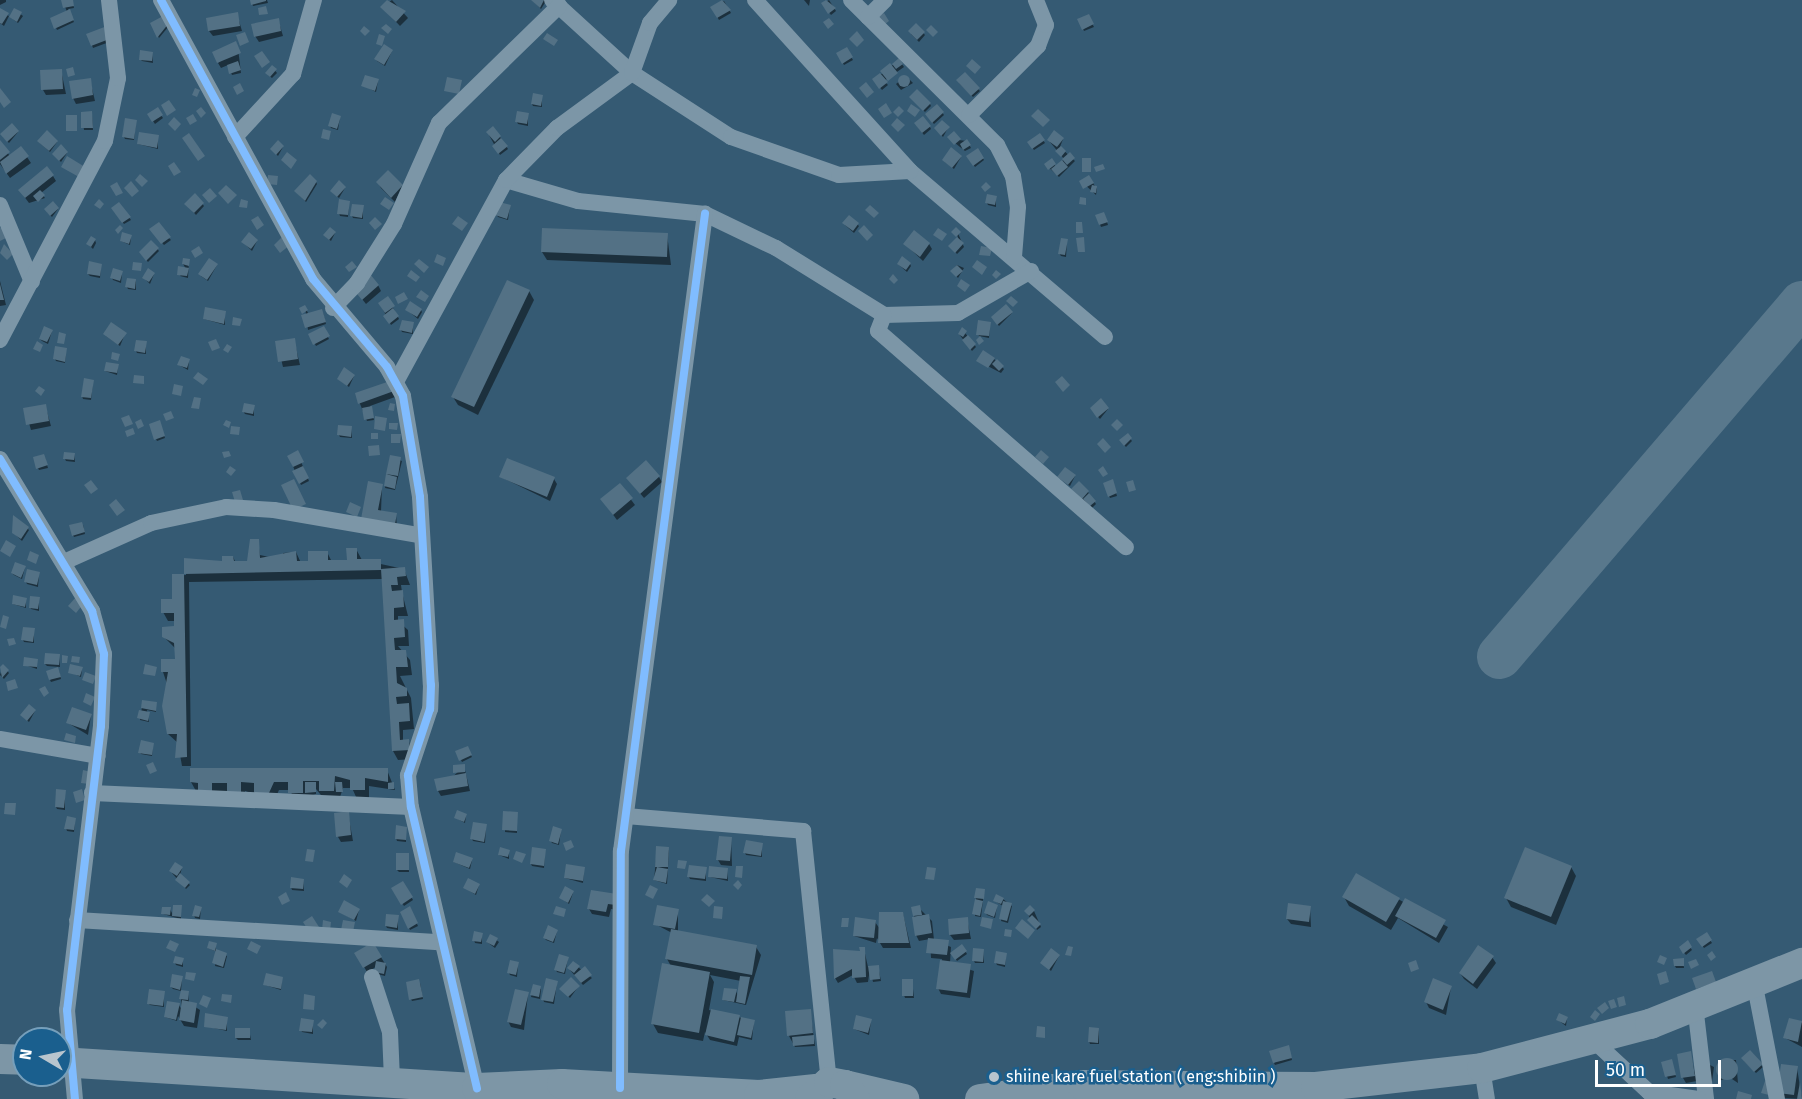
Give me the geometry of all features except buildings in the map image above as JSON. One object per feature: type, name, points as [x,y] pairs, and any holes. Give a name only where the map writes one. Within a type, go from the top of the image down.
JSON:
[{"type":"highway","points":[[980,1099],[1051,1094],[1317,1093],[1482,1068],[1595,1042],[1802,963]]},
{"type":"highway","points":[[72,1063],[392,1079],[477,1088],[570,1092],[620,1088],[764,1097],[831,1091],[904,1099]]},
{"type":"street","points":[[0,340],[98,158],[110,122],[118,78],[109,0]]},
{"type":"street","points":[[161,0],[235,137],[333,309],[396,380],[420,497],[419,535],[431,685],[430,709],[408,775],[411,807],[439,942],[477,1088]]},
{"type":"street","points":[[235,137],[293,74],[314,0]]},
{"type":"street","points":[[396,380],[507,180],[557,128],[632,73],[650,23],[669,0]]},
{"type":"street","points":[[851,0],[997,145],[1013,176],[1018,207],[1014,257]]},
{"type":"street","points":[[868,17],[885,0]]},
{"type":"street","points":[[969,116],[1038,46],[1046,25],[1036,0]]},
{"type":"street","points":[[333,309],[357,283],[394,224],[439,123],[556,3],[632,73],[731,137],[789,161],[839,175],[910,171]]},
{"type":"street","points":[[764,3],[910,171],[1031,271],[1105,337]]},
{"type":"street","points":[[507,180],[578,201],[705,214],[776,248],[884,315],[958,313],[1031,271]]},
{"type":"street","points":[[0,205],[32,282]]},
{"type":"street","points":[[620,1088],[621,851],[705,214]]},
{"type":"street","points":[[884,315],[878,331],[884,339],[1126,547]]},
{"type":"street","points":[[0,459],[12,486],[64,562],[102,638],[98,756],[77,920],[67,1027]]},
{"type":"street","points":[[64,562],[151,523],[226,507],[274,510],[419,535]]},
{"type":"street","points":[[0,739],[98,756]]},
{"type":"street","points":[[92,793],[411,807]]},
{"type":"street","points":[[626,816],[803,831],[831,1091]]},
{"type":"street","points":[[77,920],[439,942]]},
{"type":"street","points":[[372,977],[390,1032],[392,1079]]},
{"type":"street","points":[[1754,981],[1776,1099]]},
{"type":"street","points":[[1695,1005],[1706,1099]]},
{"type":"street","points":[[1595,1042],[1634,1091],[1700,1099]]},
{"type":"street","points":[[1482,1068],[1486,1099]]},
{"type":"taxiway","points":[[1499,656],[1802,303]]},
{"type":"cycle path","points":[[161,0],[313,279],[387,367],[403,396],[420,497],[431,685],[430,709],[408,775],[411,807],[477,1088]]},
{"type":"cycle path","points":[[620,1088],[621,851],[705,214]]},
{"type":"cycle path","points":[[0,459],[92,611],[104,654],[101,726],[67,1010],[75,1099]]},
{"type":"place","name":"shiine kare fuel station ( eng:shibiin )","points":[[994,1077]]}]
